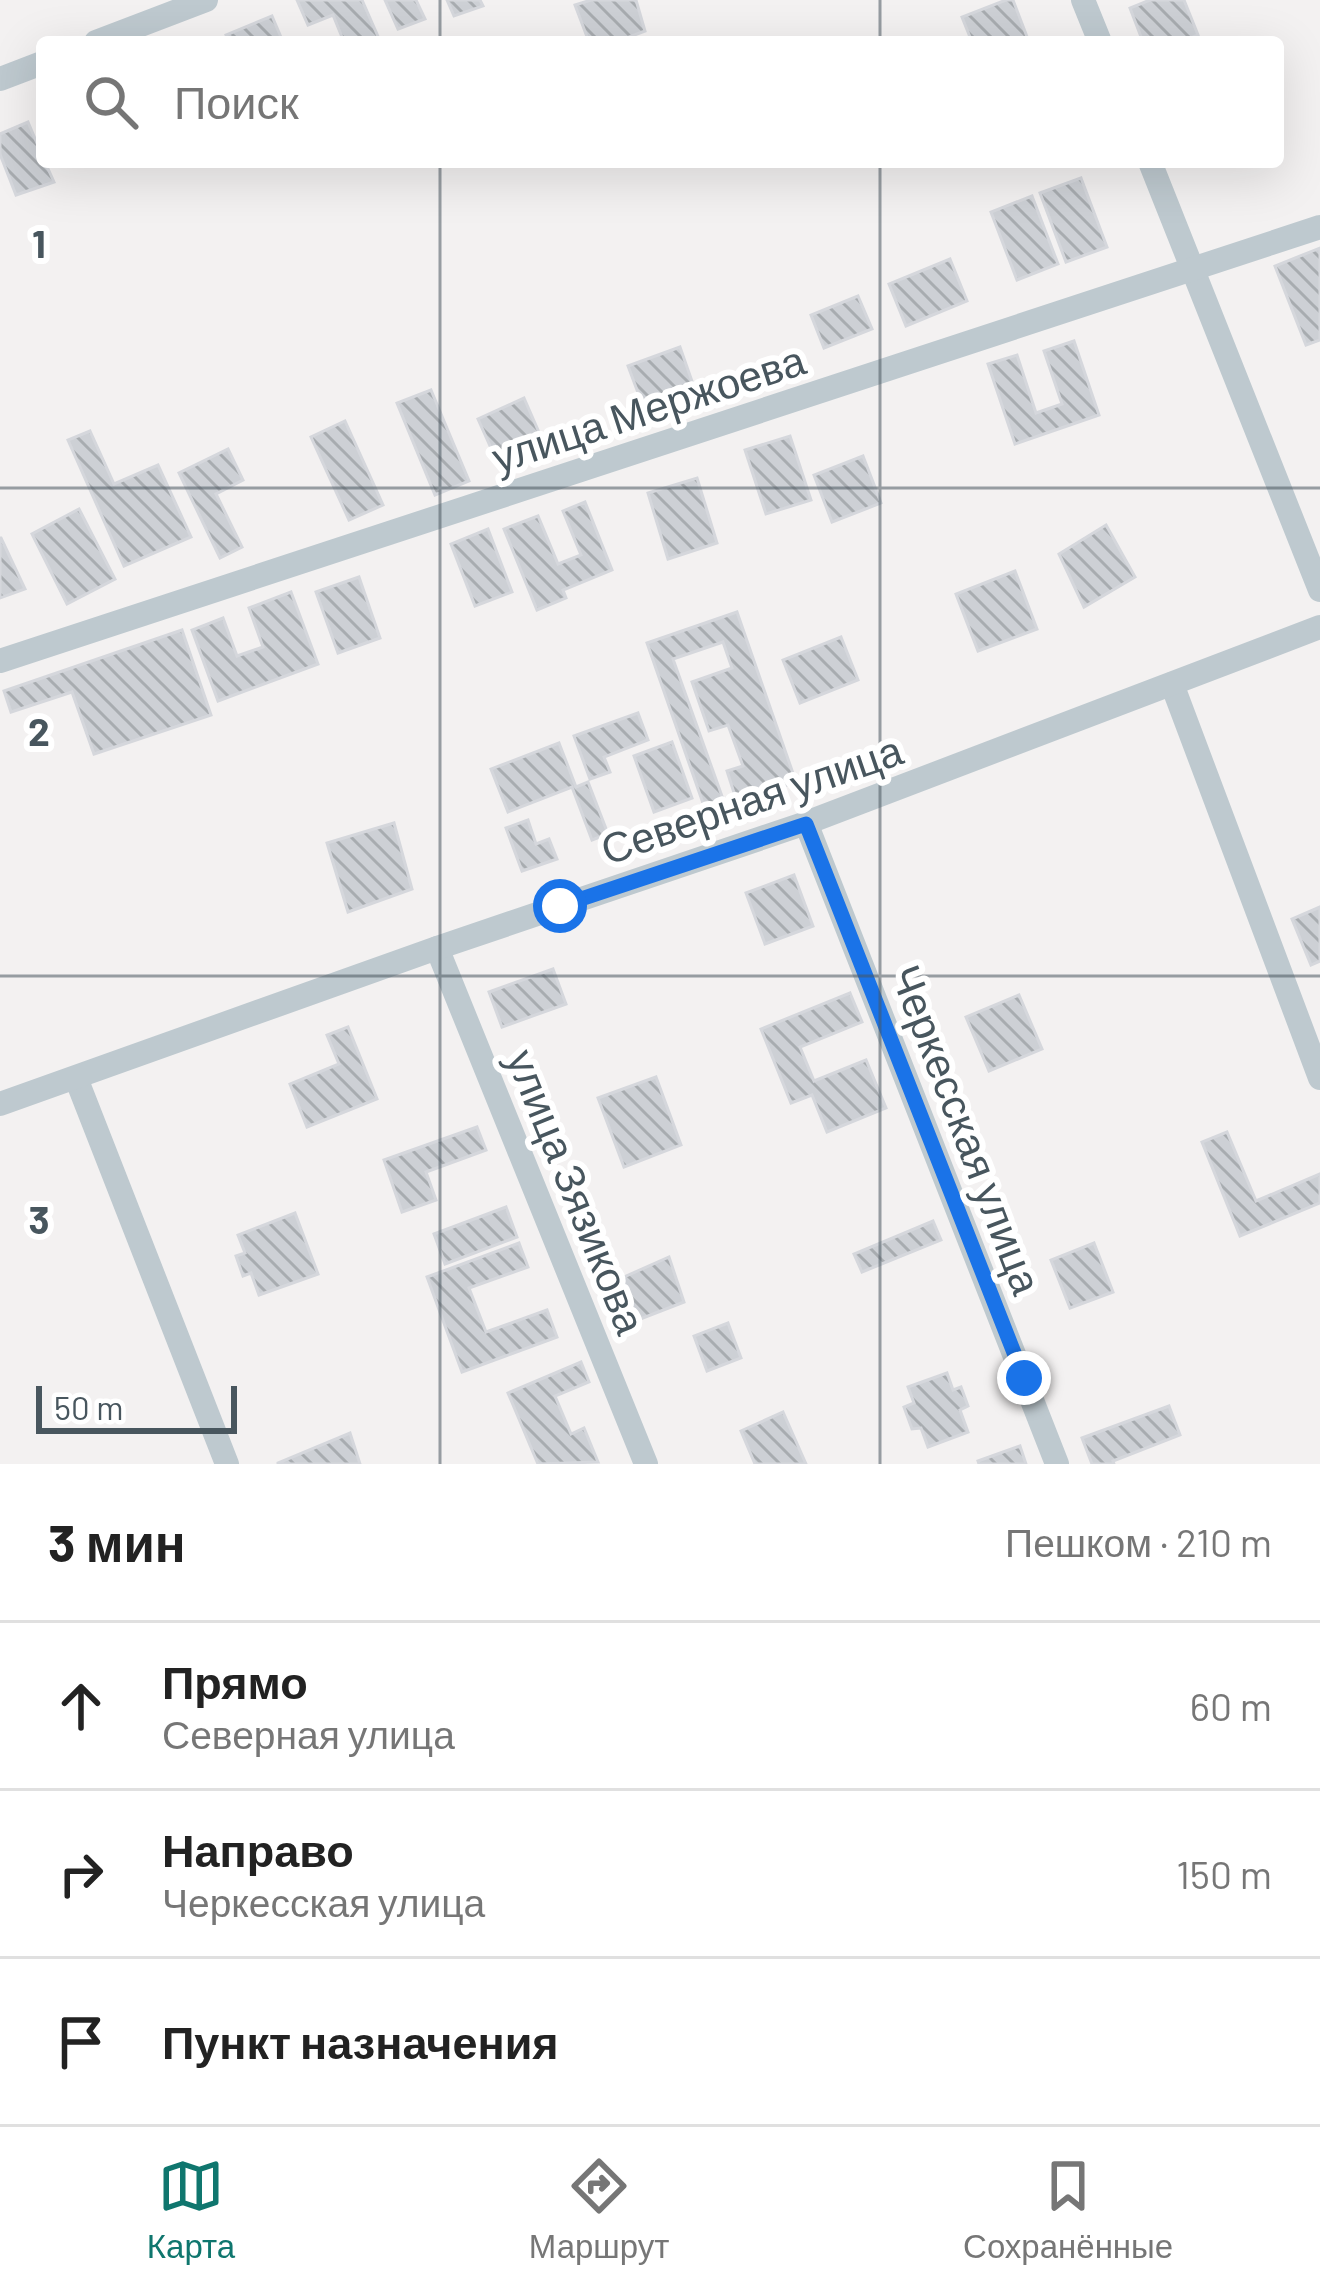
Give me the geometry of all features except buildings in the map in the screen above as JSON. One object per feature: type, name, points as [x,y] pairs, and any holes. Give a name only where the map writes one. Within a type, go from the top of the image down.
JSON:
[{"type":"street","points":[[112,36],[206,0]]},
{"type":"street","points":[[1083,0],[1098,36]]},
{"type":"street","points":[[0,79],[36,65]]},
{"type":"street","points":[[1152,168],[1320,590]]},
{"type":"street","name":"улица Мержоева","points":[[0,662],[1320,227]]},
{"type":"street","name":"Северная улица","points":[[0,1104],[437,948],[806,824],[1320,627]]},
{"type":"street","points":[[1172,683],[1320,1078]]},
{"type":"street","name":"Черкесская улица","points":[[806,824],[1057,1464]]},
{"type":"street","name":"улица Зязикова","points":[[437,948],[646,1464]]},
{"type":"street","points":[[76,1078],[227,1464]]},
{"type":"route","points":[[560,906],[806,824],[1024,1378]]}]
